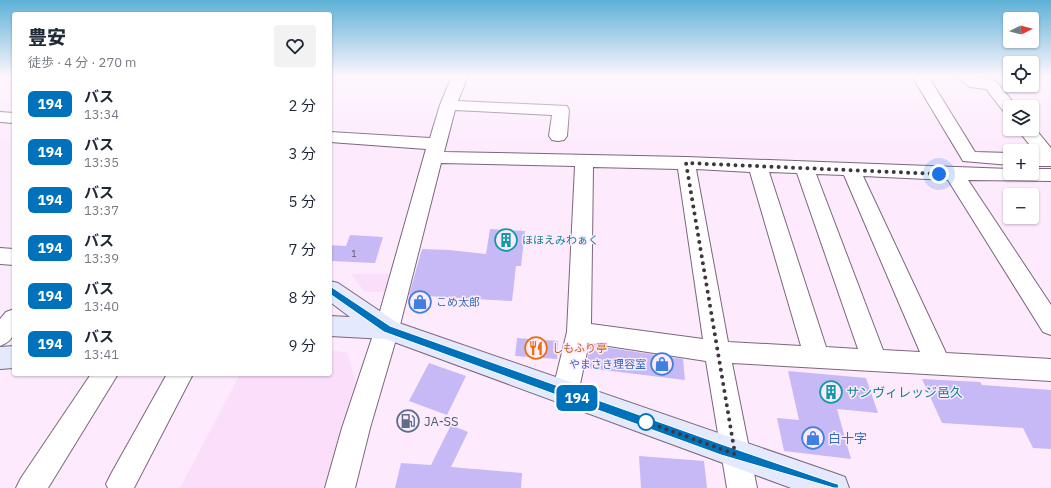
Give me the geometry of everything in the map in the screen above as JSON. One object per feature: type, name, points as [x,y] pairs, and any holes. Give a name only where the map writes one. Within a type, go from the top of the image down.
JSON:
[{"type":"main road","points":[[336,294],[387,329],[743,457],[834,488]]},
{"type":"main road","points":[[332,325],[343,317],[345,307],[336,294]]},
{"type":"main road","points":[[332,326],[387,329]]},
{"type":"main road","points":[[0,358],[12,357]]},
{"type":"street","points":[[340,488],[356,428],[387,329],[435,150],[451,99]]},
{"type":"street","points":[[934,99],[969,157],[1003,158]]},
{"type":"street","points":[[448,105],[561,110],[558,136]]},
{"type":"street","points":[[0,117],[12,118]]},
{"type":"street","points":[[332,137],[435,150],[584,162],[686,163],[954,174],[1040,170],[1051,160],[1032,136]]},
{"type":"street","points":[[565,393],[579,332],[584,162]]},
{"type":"street","points":[[686,163],[718,357]]},
{"type":"street","points":[[758,166],[817,357]]},
{"type":"street","points":[[804,168],[874,360]]},
{"type":"street","points":[[850,170],[938,364]]},
{"type":"street","points":[[1040,170],[1051,192]]},
{"type":"street","points":[[954,174],[1051,325]]},
{"type":"street","points":[[0,256],[12,256]]},
{"type":"street","points":[[0,336],[12,321]]},
{"type":"street","points":[[579,332],[718,357],[817,357],[1051,370]]},
{"type":"street","points":[[718,357],[731,363],[743,457],[742,488]]},
{"type":"street","points":[[31,488],[104,376]]},
{"type":"street","points":[[121,484],[179,376]]},
{"type":"shaded area","points":[[351,274],[392,274],[387,292],[365,292]]},
{"type":"shaded area","points":[[332,350],[348,353],[357,389],[329,488],[180,488],[239,376],[332,376]]},
{"type":"building","points":[[490,229],[525,231],[521,266],[516,266],[512,301],[409,295],[422,249],[486,254]]},
{"type":"building","points":[[350,235],[383,237],[375,263],[332,261],[332,245],[346,246]]},
{"type":"building","name":"しもふり亭","points":[[517,338],[558,341],[557,359],[515,356]]},
{"type":"building","points":[[590,345],[683,359],[685,380],[586,368]]},
{"type":"building","points":[[429,363],[466,376],[447,415],[409,401]]},
{"type":"building","points":[[788,371],[866,378],[878,413],[837,409],[851,459],[784,451],[777,418],[799,420]]},
{"type":"building","points":[[922,379],[980,382],[982,385],[1051,390],[1051,449],[1033,448],[1023,428],[942,423]]},
{"type":"building","points":[[451,425],[468,432],[451,467],[522,473],[521,488],[395,488],[401,463],[431,465]]},
{"type":"building","points":[[639,456],[704,461],[707,488],[641,488]]},
{"type":"bus line","name":"194","points":[[332,291],[387,329],[721,450],[834,488]]},
{"type":"place","name":"ほほえみわぁく","points":[[506,240]]},
{"type":"place","name":"こめ太郎","points":[[420,302]]},
{"type":"place","name":"しもふり亭","points":[[536,348]]},
{"type":"place","name":"やまさき理容室","points":[[662,364]]},
{"type":"place","name":"サンヴィレッジ邑久","points":[[831,392]]},
{"type":"place","name":"JA-SS","points":[[408,421]]},
{"type":"place","name":"白十字","points":[[813,438]]},
{"type":"route","points":[[646,422],[735,454],[686,163],[939,174]]}]
